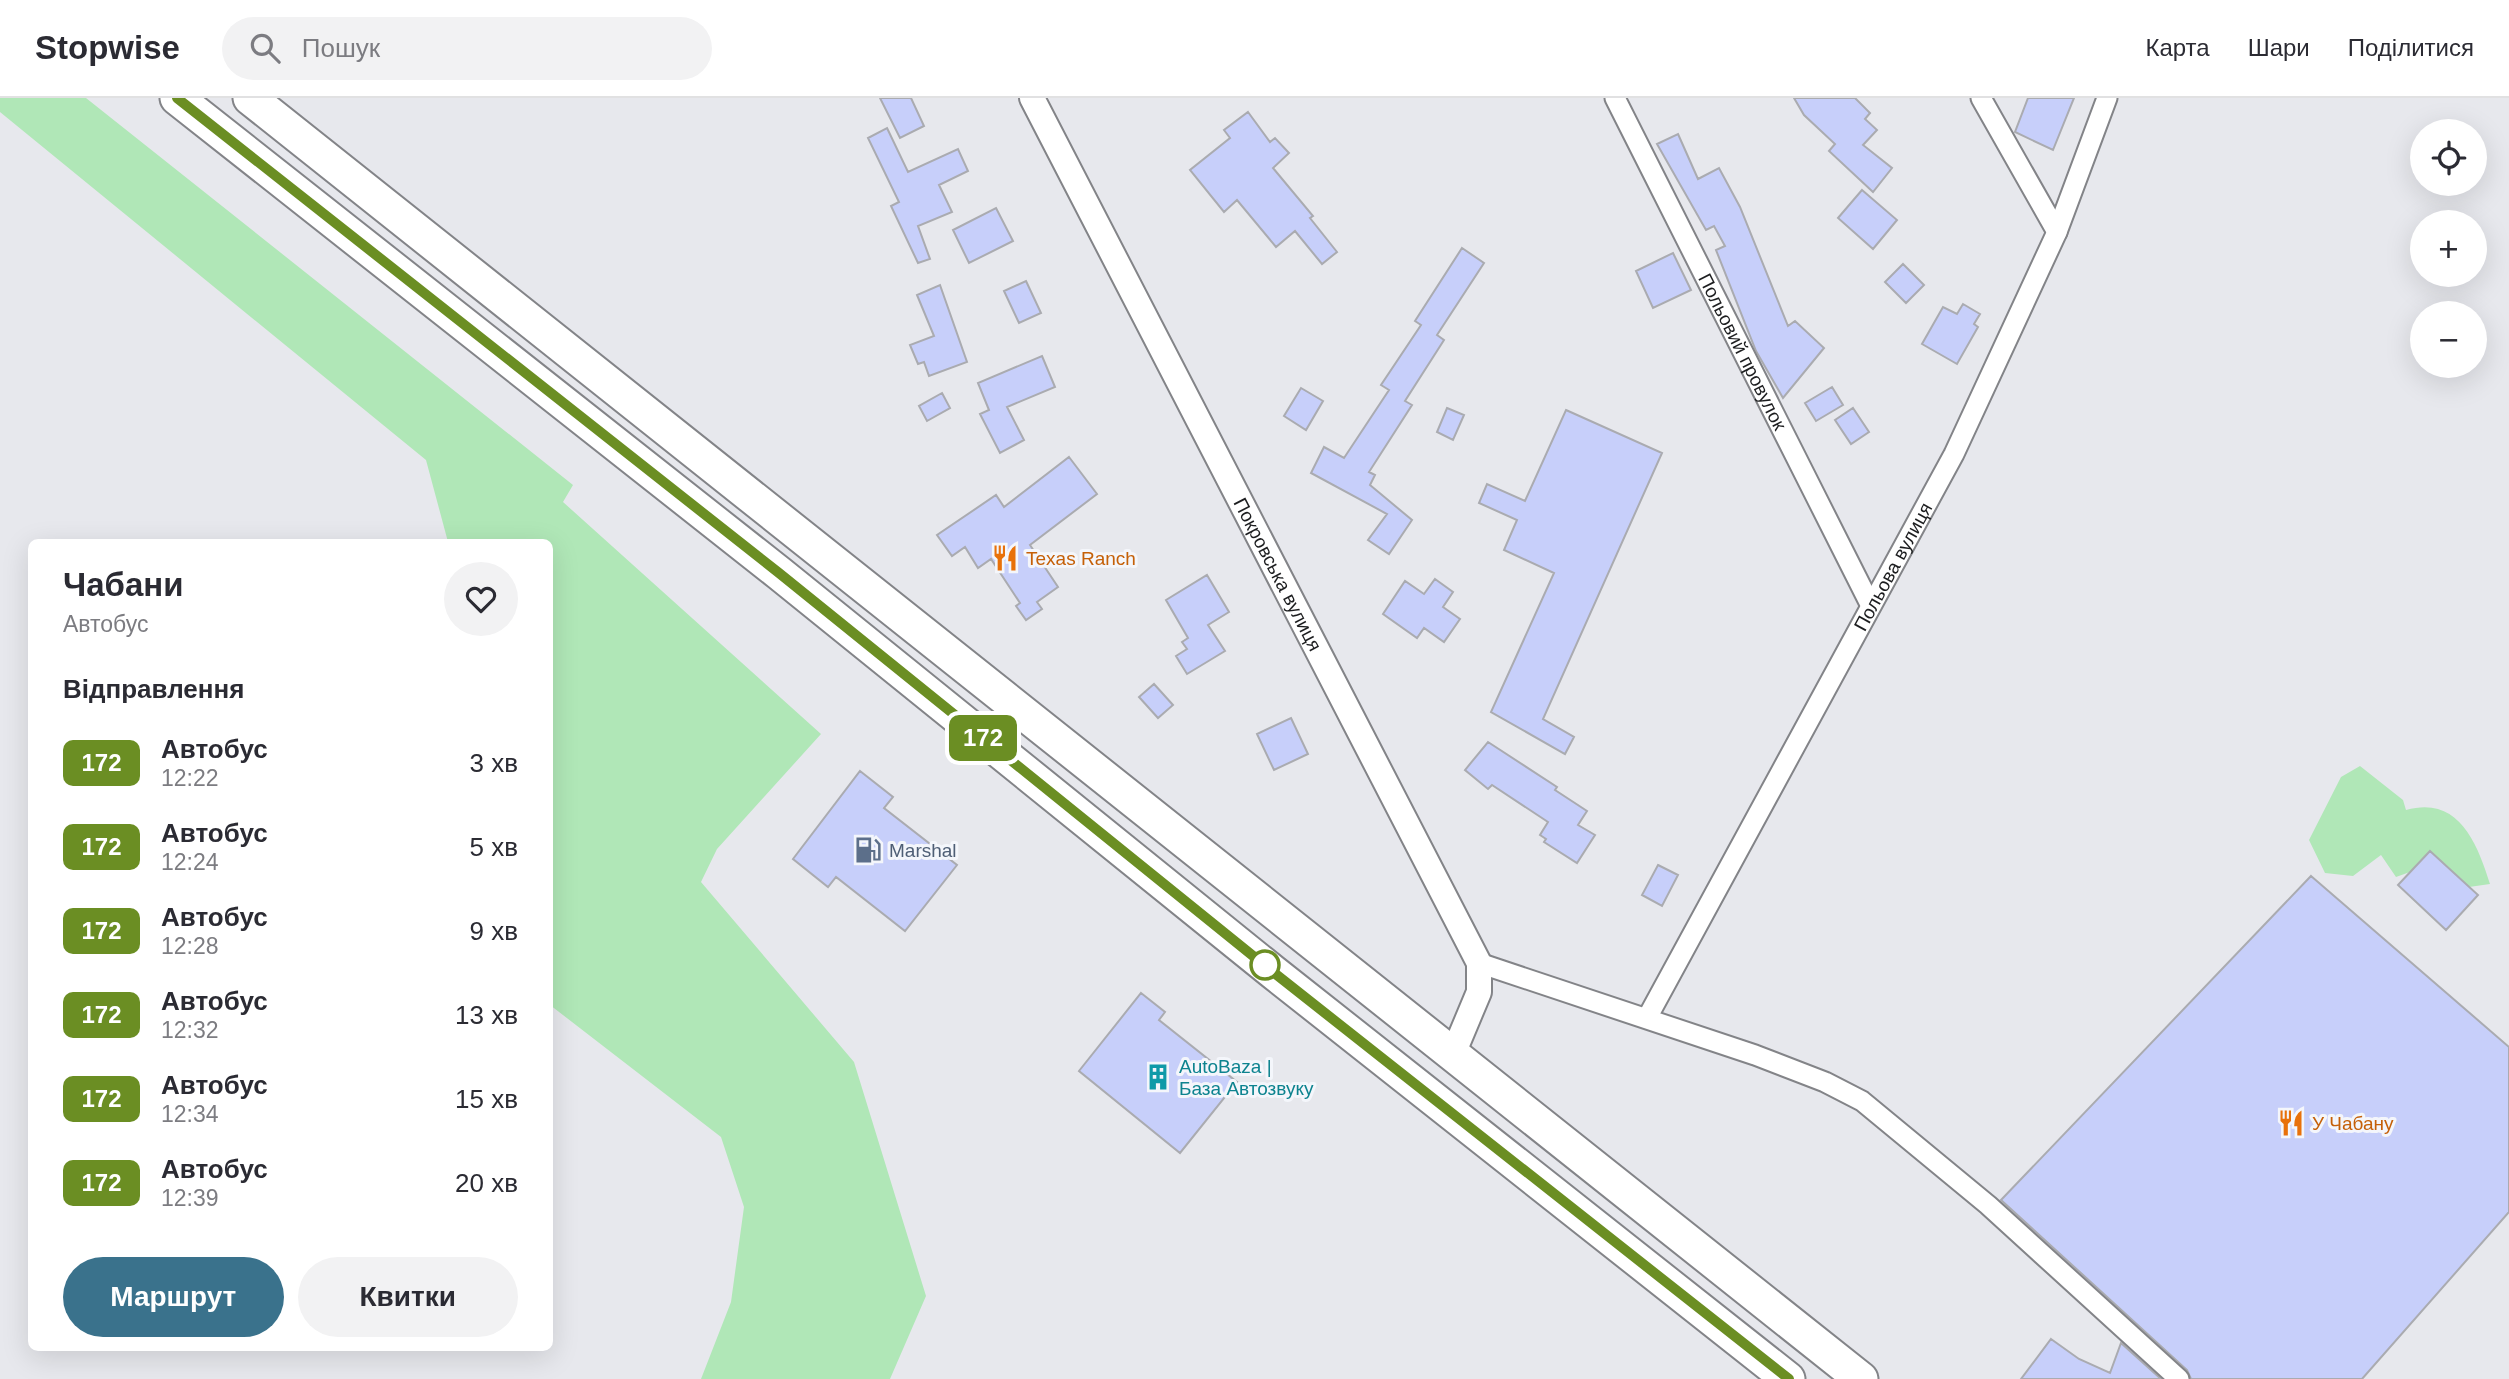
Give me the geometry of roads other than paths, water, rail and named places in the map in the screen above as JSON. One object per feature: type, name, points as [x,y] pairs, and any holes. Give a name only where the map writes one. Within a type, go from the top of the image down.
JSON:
[{"type":"highway","points":[[177,98],[779,573],[1273,972],[1788,1379]]},
{"type":"highway","points":[[250,98],[1861,1379]]},
{"type":"street","name":"Покровська вулиця","points":[[1032,98],[1479,963]]},
{"type":"street","name":"Польовий провулок","points":[[1615,98],[1870,604]]},
{"type":"street","points":[[1981,98],[2057,232]]},
{"type":"street","name":"Польова вулиця","points":[[1647,1018],[1954,454],[2057,232],[2106,98]]},
{"type":"street","points":[[1453,1054],[1479,992],[1479,963],[1647,1018],[1825,1082],[1862,1101],[1908,1136],[1999,1214],[2179,1379]]},
{"type":"place","name":"Texas Ranch","points":[[1005,558]]},
{"type":"place","name":"Marshal","points":[[868,850]]},
{"type":"place","name":"AutoBaza | База Автозвуку","points":[[1158,1077]]},
{"type":"place","name":"У Чабану","points":[[2291,1123]]}]
